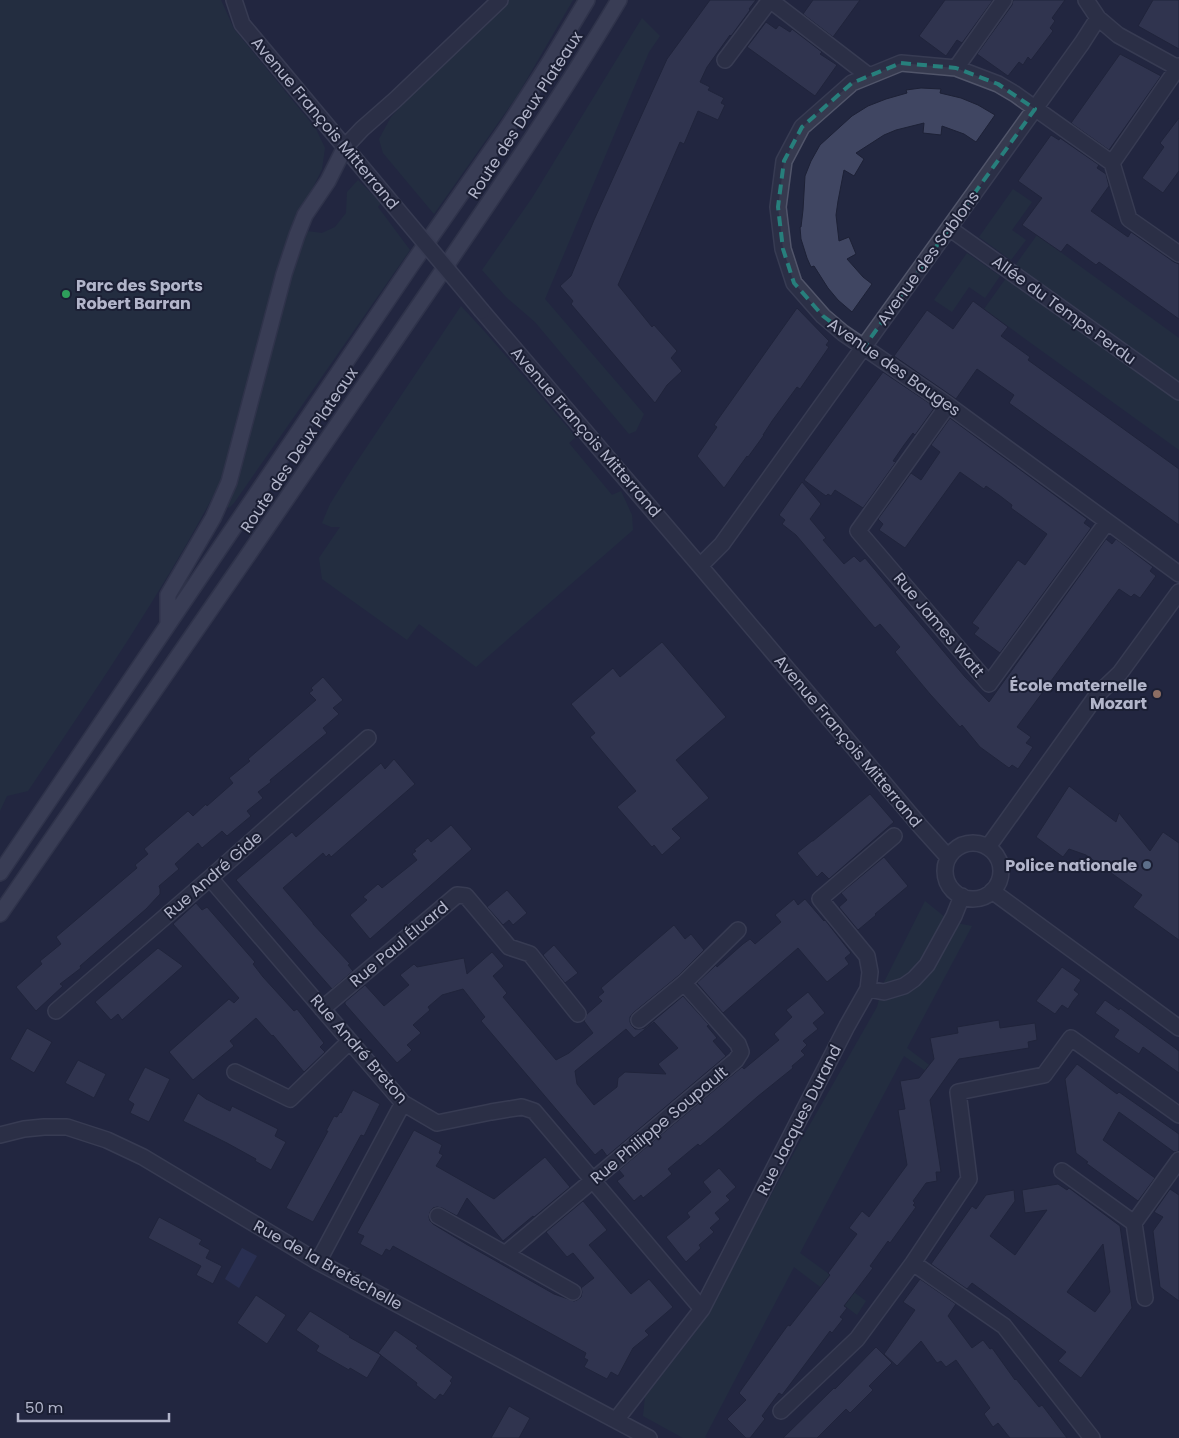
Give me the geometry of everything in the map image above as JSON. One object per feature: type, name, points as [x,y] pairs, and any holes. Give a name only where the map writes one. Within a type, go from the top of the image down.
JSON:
[{"type":"main road","name":"Route des Deux Plateaux","points":[[0,873],[412,264],[507,128],[549,63],[586,0]]},
{"type":"main road","name":"Route des Deux Plateaux","points":[[0,914],[528,146],[581,64],[619,0]]},
{"type":"main road","points":[[168,624],[168,595],[213,518],[229,482],[284,274],[297,235],[305,216],[328,181],[345,147]]},
{"type":"street","name":"Avenue François Mitterrand","points":[[234,0],[242,24],[482,311],[948,858]]},
{"type":"street","points":[[345,147],[500,0]]},
{"type":"street","points":[[724,60],[770,0],[869,76]]},
{"type":"street","points":[[956,68],[1004,0]]},
{"type":"street","points":[[1090,1],[1098,18],[1118,35],[1178,67],[1112,163],[1129,219],[1179,254]]},
{"type":"street","name":"Avenue des Sablons","points":[[700,566],[722,544],[1035,109],[1098,18]]},
{"type":"street","name":"Avenue des Bauges","points":[[1112,163],[998,84],[956,68],[901,63],[852,83],[802,127],[784,161],[778,207],[783,249],[794,283],[822,316],[843,334],[948,405],[1179,574]]},
{"type":"street","name":"Allée du Temps Perdu","points":[[949,228],[1179,392]]},
{"type":"street","name":"Rue James Watt","points":[[948,405],[858,530],[989,684],[1107,522]]},
{"type":"street","points":[[988,847],[1097,695],[1120,673],[1179,592]]},
{"type":"street","name":"Rue André Gide","points":[[56,1011],[368,738]]},
{"type":"street","name":"Rue Jacques Durand","points":[[616,1420],[702,1309],[847,1026],[868,989],[870,972],[867,956],[820,899],[894,836]]},
{"type":"street","points":[[970,843],[988,847],[999,860],[1001,868],[998,885],[985,896],[976,899],[962,896],[952,890],[945,874],[945,866],[954,850],[970,843]]},
{"type":"street","name":"Rue André Breton","points":[[210,878],[403,1103],[437,1122],[522,1107],[534,1111],[592,1182],[702,1309]]},
{"type":"street","points":[[992,891],[1179,1028]]},
{"type":"street","name":"Rue Paul Éluard","points":[[322,1009],[457,895],[466,896],[509,947],[530,954],[578,1014]]},
{"type":"street","points":[[868,989],[884,992],[904,986],[914,979],[927,965],[954,916],[962,896]]},
{"type":"street","points":[[639,1020],[684,983],[738,930]]},
{"type":"street","name":"Rue Philippe Soupault","points":[[505,1254],[736,1060],[740,1052],[738,1044],[684,983]]},
{"type":"street","points":[[781,1411],[857,1339],[913,1263],[969,1179],[958,1092],[1044,1075],[1071,1038],[1179,1115]]},
{"type":"street","points":[[235,1072],[290,1098],[350,1042]]},
{"type":"street","points":[[318,1262],[403,1103]]},
{"type":"street","name":"Rue de la Bretéchelle","points":[[0,1135],[24,1129],[67,1127],[108,1140],[143,1156],[318,1262],[649,1438]]},
{"type":"street","points":[[1145,1298],[1134,1223],[1179,1160]]},
{"type":"street","points":[[1062,1171],[1134,1223]]},
{"type":"street","points":[[438,1216],[572,1292]]},
{"type":"street","points":[[913,1263],[1004,1326],[1092,1438]]},
{"type":"highlighted area","points":[[901,63],[956,68],[998,84],[1035,109],[864,347],[823,316],[794,283],[783,249],[778,207],[784,161],[802,127],[852,83]]},
{"type":"shaded area","points":[[0,0],[221,0],[234,29],[316,129],[325,148],[322,169],[303,208],[222,479],[154,599],[54,753],[28,791],[7,796],[0,811]]},
{"type":"shaded area","points":[[508,0],[573,0],[517,96],[434,214],[383,153],[379,139],[391,117]]},
{"type":"shaded area","points":[[642,18],[660,36],[649,52],[545,299],[644,414],[636,431],[629,434],[535,322],[506,297],[482,270],[532,198]]},
{"type":"shaded area","points":[[358,180],[381,203],[378,207],[410,250],[229,508],[227,506],[236,485],[284,294],[307,231],[322,233],[335,227],[346,213],[347,192]]},
{"type":"shaded area","points":[[1013,189],[1032,202],[1012,230],[1026,240],[1011,260],[979,237]]},
{"type":"shaded area","points":[[1037,235],[1179,338],[1179,450],[984,309]]},
{"type":"shaded area","points":[[967,253],[1000,276],[985,298],[969,287],[952,312],[934,300]]},
{"type":"shaded area","points":[[461,306],[576,437],[569,443],[612,495],[621,491],[632,515],[633,530],[476,667],[419,624],[407,640],[322,579],[319,558],[340,527],[331,527],[322,523],[330,504]]},
{"type":"shaded area","points":[[925,901],[951,922],[972,926],[907,1048],[945,1077],[942,1082],[904,1056],[800,1253],[866,1301],[857,1315],[794,1267],[705,1437],[707,1438],[683,1438],[643,1416],[645,1397],[695,1333],[877,1007],[883,984]]},
{"type":"water","points":[[242,1248],[257,1256],[239,1288],[225,1279]]},
{"type":"building","points":[[710,0],[756,0],[707,67],[700,82],[710,87],[708,90],[724,98],[721,103],[725,105],[718,120],[698,111],[684,144],[680,142],[618,285],[652,327],[654,325],[677,351],[671,358],[682,371],[667,385],[655,403],[571,304],[573,301],[560,286],[571,276],[594,220],[667,59]]},
{"type":"building","points":[[813,0],[860,0],[833,37],[803,14]]},
{"type":"building","points":[[945,0],[993,0],[962,43],[957,40],[946,56],[919,36]]},
{"type":"building","points":[[1013,0],[1065,0],[1052,18],[1055,21],[1050,28],[1053,31],[1031,60],[1028,57],[1023,65],[1019,62],[1008,76],[977,54],[1012,5]]},
{"type":"building","points":[[1153,0],[1179,0],[1179,49],[1138,26]]},
{"type":"building","points":[[766,22],[776,29],[779,25],[790,32],[792,29],[822,52],[820,54],[837,65],[815,96],[747,47]]},
{"type":"building","points":[[1120,54],[1161,76],[1109,150],[1071,123]]},
{"type":"building","points":[[921,88],[941,89],[940,93],[961,98],[995,115],[976,142],[964,134],[942,126],[941,135],[923,133],[924,123],[884,135],[856,153],[864,159],[854,176],[844,170],[836,215],[839,241],[849,237],[856,254],[847,259],[872,284],[852,312],[828,288],[814,266],[811,267],[807,258],[801,239],[800,227],[805,176],[820,145],[852,116],[868,106],[907,93],[906,90]]},
{"type":"building","points":[[1179,118],[1179,171],[1163,193],[1142,178],[1164,147],[1160,143]]},
{"type":"building","points":[[1051,135],[1059,140],[1060,138],[1099,165],[1097,168],[1106,174],[1109,186],[1091,211],[1128,237],[1131,232],[1179,264],[1179,319],[1099,262],[1096,265],[1067,244],[1061,252],[1022,225],[1042,198],[1018,181]]},
{"type":"building","points":[[973,301],[1008,327],[1001,336],[1030,357],[1028,360],[1179,469],[1179,525],[1009,403],[1014,395],[977,369],[956,399],[894,356],[927,310],[953,329]]},
{"type":"building","points":[[797,308],[829,341],[826,345],[829,347],[800,389],[797,387],[724,488],[697,456],[717,427],[714,425]]},
{"type":"building","points":[[883,372],[935,407],[915,435],[913,433],[904,445],[893,461],[896,462],[863,508],[835,490],[831,496],[828,494],[826,496],[804,480]]},
{"type":"building","points":[[950,418],[1087,519],[1084,523],[1091,528],[1000,653],[974,634],[979,628],[972,623],[1018,560],[1025,565],[1047,534],[1011,508],[1012,505],[999,495],[986,486],[984,489],[960,472],[905,548],[879,530],[883,524],[878,519],[911,473],[921,480],[940,452],[931,445]]},
{"type":"building","points":[[802,482],[821,504],[810,519],[826,538],[823,540],[844,564],[854,556],[860,562],[865,558],[965,677],[989,702],[1106,539],[1112,544],[1116,539],[1153,567],[1150,571],[1156,576],[1140,598],[1134,594],[1131,597],[1119,589],[1017,727],[1031,737],[1026,743],[1033,747],[1018,769],[1012,765],[1009,768],[980,747],[962,725],[960,727],[895,652],[900,647],[880,624],[875,628],[796,535],[782,524],[785,520],[779,515]]},
{"type":"building","points":[[662,642],[726,717],[676,760],[709,798],[672,829],[681,838],[662,855],[654,845],[652,847],[617,807],[636,791],[590,737],[595,733],[571,704],[613,668],[620,677]]},
{"type":"building","points":[[323,677],[343,700],[333,708],[339,714],[323,728],[327,733],[258,792],[263,798],[247,811],[251,816],[227,836],[222,831],[202,848],[198,843],[175,864],[179,869],[159,886],[160,894],[146,909],[80,966],[81,968],[60,984],[63,986],[36,1011],[16,987],[42,964],[40,961],[61,944],[56,937],[137,868],[135,865],[148,854],[144,849],[188,811],[193,816],[233,783],[229,778],[250,761],[248,759],[316,700],[309,693],[313,690],[311,688]]},
{"type":"building","points":[[394,759],[415,784],[331,857],[329,854],[326,857],[323,853],[283,888],[350,964],[348,965],[353,971],[332,989],[236,880],[292,832],[296,837],[381,763],[385,769]]},
{"type":"building","name":"Police nationale","points":[[1069,786],[1116,822],[1119,813],[1150,851],[1163,832],[1179,843],[1179,940],[1133,907],[1142,895],[1086,855],[1069,849],[1063,857],[1036,837]]},
{"type":"building","points":[[870,794],[894,822],[829,879],[822,872],[817,877],[797,853]]},
{"type":"building","points":[[451,825],[472,849],[370,939],[350,915],[367,900],[363,897],[378,884],[382,888],[417,860],[412,854],[416,851],[414,850],[428,838],[431,842]]},
{"type":"building","points":[[884,857],[908,886],[858,930],[839,907],[847,900],[841,893]]},
{"type":"building","points":[[507,890],[527,913],[513,925],[509,920],[503,925],[487,907]]},
{"type":"building","points":[[794,899],[798,905],[805,899],[825,920],[851,953],[845,958],[849,964],[827,982],[798,948],[723,1013],[697,983],[743,944],[750,939],[755,944],[781,922],[775,915]]},
{"type":"building","points":[[196,903],[202,910],[207,907],[255,962],[253,964],[263,977],[294,1011],[297,1009],[324,1043],[320,1047],[325,1052],[304,1072],[256,1018],[230,1041],[234,1046],[193,1080],[169,1052],[229,999],[234,1003],[239,998],[173,924]]},
{"type":"building","points":[[674,925],[685,939],[691,934],[704,950],[678,976],[633,1013],[630,1017],[630,1022],[635,1029],[645,1028],[683,996],[709,1025],[707,1026],[717,1038],[713,1041],[726,1056],[607,1156],[602,1149],[595,1155],[481,1021],[485,1017],[463,989],[442,995],[428,1007],[430,1010],[413,1025],[421,1033],[407,1045],[412,1050],[397,1063],[345,1004],[365,985],[384,1006],[409,985],[400,975],[414,964],[417,967],[464,958],[467,974],[492,952],[504,966],[493,976],[507,993],[503,997],[556,1060],[569,1053],[593,1033],[584,1021],[587,1014],[602,1001],[598,997],[604,992],[601,988]],"holes":[[[654,1022],[678,1048],[658,1064],[666,1074],[625,1072],[618,1078],[617,1087],[594,1105],[577,1084],[575,1071],[626,1029],[634,1038]]]},
{"type":"building","points":[[554,945],[578,973],[565,983],[543,955]]},
{"type":"building","points":[[158,948],[183,966],[122,1020],[118,1014],[111,1020],[95,1002]]},
{"type":"building","points":[[1062,967],[1081,980],[1074,990],[1079,994],[1068,1009],[1062,1005],[1055,1014],[1036,1001]]},
{"type":"building","points":[[808,992],[825,1013],[813,1023],[818,1029],[803,1041],[807,1045],[801,1051],[805,1055],[792,1066],[793,1068],[700,1146],[698,1144],[668,1169],[672,1174],[643,1198],[641,1195],[634,1201],[617,1181],[624,1176],[619,1170],[742,1067],[744,1069],[779,1040],[774,1034],[792,1017],[786,1010]]},
{"type":"building","points":[[1105,1000],[1119,1010],[1120,1008],[1179,1051],[1179,1073],[1143,1047],[1139,1054],[1114,1037],[1119,1030],[1095,1013]]},
{"type":"building","points":[[999,1020],[1000,1028],[1035,1023],[1037,1040],[1028,1042],[1029,1048],[959,1059],[930,1100],[941,1172],[936,1172],[937,1181],[926,1183],[913,1201],[915,1203],[913,1205],[916,1207],[890,1243],[888,1241],[870,1266],[873,1268],[844,1306],[847,1308],[840,1317],[843,1319],[832,1333],[830,1331],[782,1395],[779,1393],[762,1416],[765,1419],[750,1438],[746,1438],[727,1419],[746,1400],[739,1393],[788,1325],[790,1326],[830,1275],[828,1273],[857,1234],[849,1228],[862,1211],[869,1217],[907,1165],[898,1110],[905,1109],[900,1081],[919,1078],[934,1059],[930,1038],[958,1033],[957,1027]]},
{"type":"building","points":[[27,1028],[52,1042],[34,1073],[10,1059]]},
{"type":"building","points":[[78,1060],[106,1074],[94,1098],[65,1083]]},
{"type":"building","points":[[1077,1064],[1117,1094],[1119,1092],[1179,1134],[1179,1151],[1174,1152],[1119,1112],[1103,1140],[1155,1178],[1138,1201],[1086,1163],[1088,1162],[1076,1153],[1065,1079]]},
{"type":"building","points":[[145,1067],[170,1079],[149,1122],[130,1113],[134,1104],[128,1100]]},
{"type":"building","points":[[353,1090],[380,1104],[364,1136],[361,1135],[313,1222],[286,1208],[328,1131],[326,1131],[334,1116],[337,1117],[341,1113]]},
{"type":"building","points":[[198,1093],[230,1111],[232,1106],[278,1129],[275,1136],[286,1142],[271,1170],[255,1161],[256,1159],[183,1121]]},
{"type":"building","points":[[414,1130],[442,1145],[439,1153],[443,1155],[436,1166],[494,1199],[545,1157],[570,1187],[503,1241],[467,1198],[457,1216],[442,1208],[433,1208],[429,1217],[433,1224],[554,1294],[574,1301],[581,1297],[581,1288],[594,1278],[573,1253],[567,1257],[546,1232],[583,1201],[607,1230],[589,1245],[631,1294],[649,1279],[673,1307],[645,1331],[649,1335],[633,1348],[618,1376],[611,1372],[607,1379],[584,1367],[588,1360],[584,1358],[586,1353],[393,1246],[390,1251],[386,1249],[382,1256],[360,1244],[364,1236],[357,1233]]},
{"type":"building","points":[[719,1168],[736,1187],[726,1196],[730,1200],[715,1213],[720,1219],[710,1228],[714,1232],[699,1245],[701,1248],[686,1262],[666,1237],[690,1217],[687,1213],[711,1192],[703,1182]]},
{"type":"building","points":[[1058,1184],[1067,1190],[1069,1188],[1120,1226],[1132,1308],[1081,1378],[1058,1361],[1066,1352],[972,1283],[967,1289],[931,1264],[972,1206],[976,1209],[986,1195],[1014,1190],[1015,1201],[990,1236],[1015,1255],[1047,1210],[1025,1213],[1022,1190]],"holes":[[[1103,1244],[1110,1292],[1095,1312],[1067,1292]]]},
{"type":"building","points":[[1170,1189],[1179,1195],[1179,1301],[1160,1287],[1153,1231],[1163,1217],[1154,1212]]},
{"type":"building","points":[[159,1217],[202,1240],[199,1244],[210,1250],[206,1258],[222,1266],[213,1284],[196,1275],[201,1266],[148,1238]]},
{"type":"building","points":[[920,1279],[956,1304],[948,1316],[972,1348],[983,1340],[990,1349],[992,1348],[1015,1380],[1039,1407],[1042,1405],[1067,1438],[1010,1438],[998,1423],[993,1427],[984,1414],[990,1408],[956,1360],[946,1367],[941,1361],[937,1363],[921,1341],[897,1366],[884,1354],[915,1310],[903,1302]]},
{"type":"building","points":[[256,1295],[286,1315],[267,1344],[237,1323]]},
{"type":"building","points":[[310,1311],[349,1337],[381,1355],[367,1378],[316,1351],[319,1346],[296,1330]]},
{"type":"building","points":[[395,1330],[418,1346],[416,1348],[453,1377],[450,1381],[452,1383],[443,1396],[440,1394],[435,1400],[416,1385],[417,1383],[378,1353]]},
{"type":"building","points":[[876,1347],[892,1363],[869,1386],[873,1390],[850,1413],[846,1409],[817,1438],[783,1438],[835,1389]]},
{"type":"building","points":[[509,1406],[530,1418],[519,1438],[491,1438]]},
{"type":"place","name":"Parc des Sports Robert Barran","points":[[66,294]]},
{"type":"place","name":"École maternelle Mozart","points":[[1157,694]]},
{"type":"place","name":"Police nationale","points":[[1147,865]]}]
